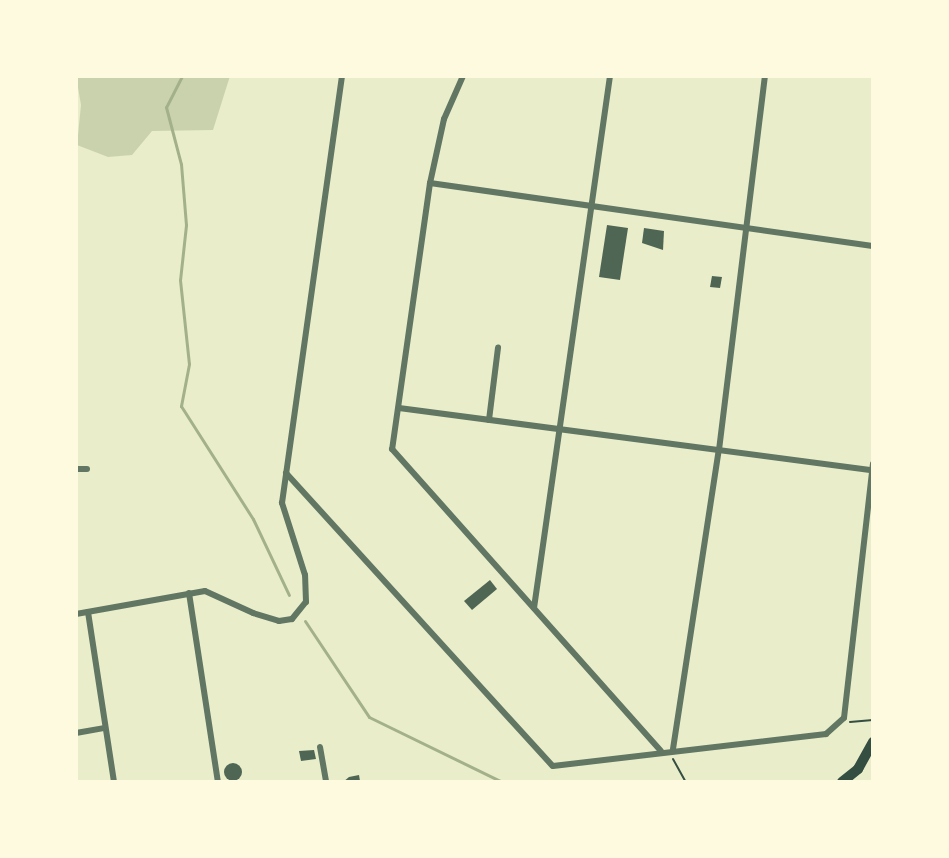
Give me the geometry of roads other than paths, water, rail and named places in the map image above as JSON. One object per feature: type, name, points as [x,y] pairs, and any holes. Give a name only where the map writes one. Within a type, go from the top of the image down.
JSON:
[{"type":"highway","points":[[842,782],[858,769],[873,742]]},
{"type":"street","points":[[76,614],[205,591],[279,621],[301,611],[306,602],[305,575],[282,503],[342,76]]},
{"type":"street","points":[[463,76],[444,119],[430,183],[392,449],[397,460],[667,750]]},
{"type":"street","points":[[534,608],[610,76]]},
{"type":"street","points":[[667,750],[719,450],[744,227],[765,76]]},
{"type":"street","points":[[430,183],[873,246]]},
{"type":"street","points":[[489,420],[498,348]]},
{"type":"street","points":[[399,408],[872,470]]},
{"type":"street","points":[[286,473],[553,766],[667,750],[826,734],[841,720],[873,464]]},
{"type":"street","points":[[76,469],[87,469]]},
{"type":"street","points":[[189,593],[218,782]]},
{"type":"street","points":[[88,612],[114,782]]},
{"type":"street","points":[[76,733],[104,728]]},
{"type":"street","points":[[320,747],[326,782]]},
{"type":"waterway","points":[[182,76],[166,107],[181,164],[186,225],[180,280],[189,364],[181,406],[253,519],[289,595]]},
{"type":"waterway","points":[[305,621],[369,717],[502,782]]}]
